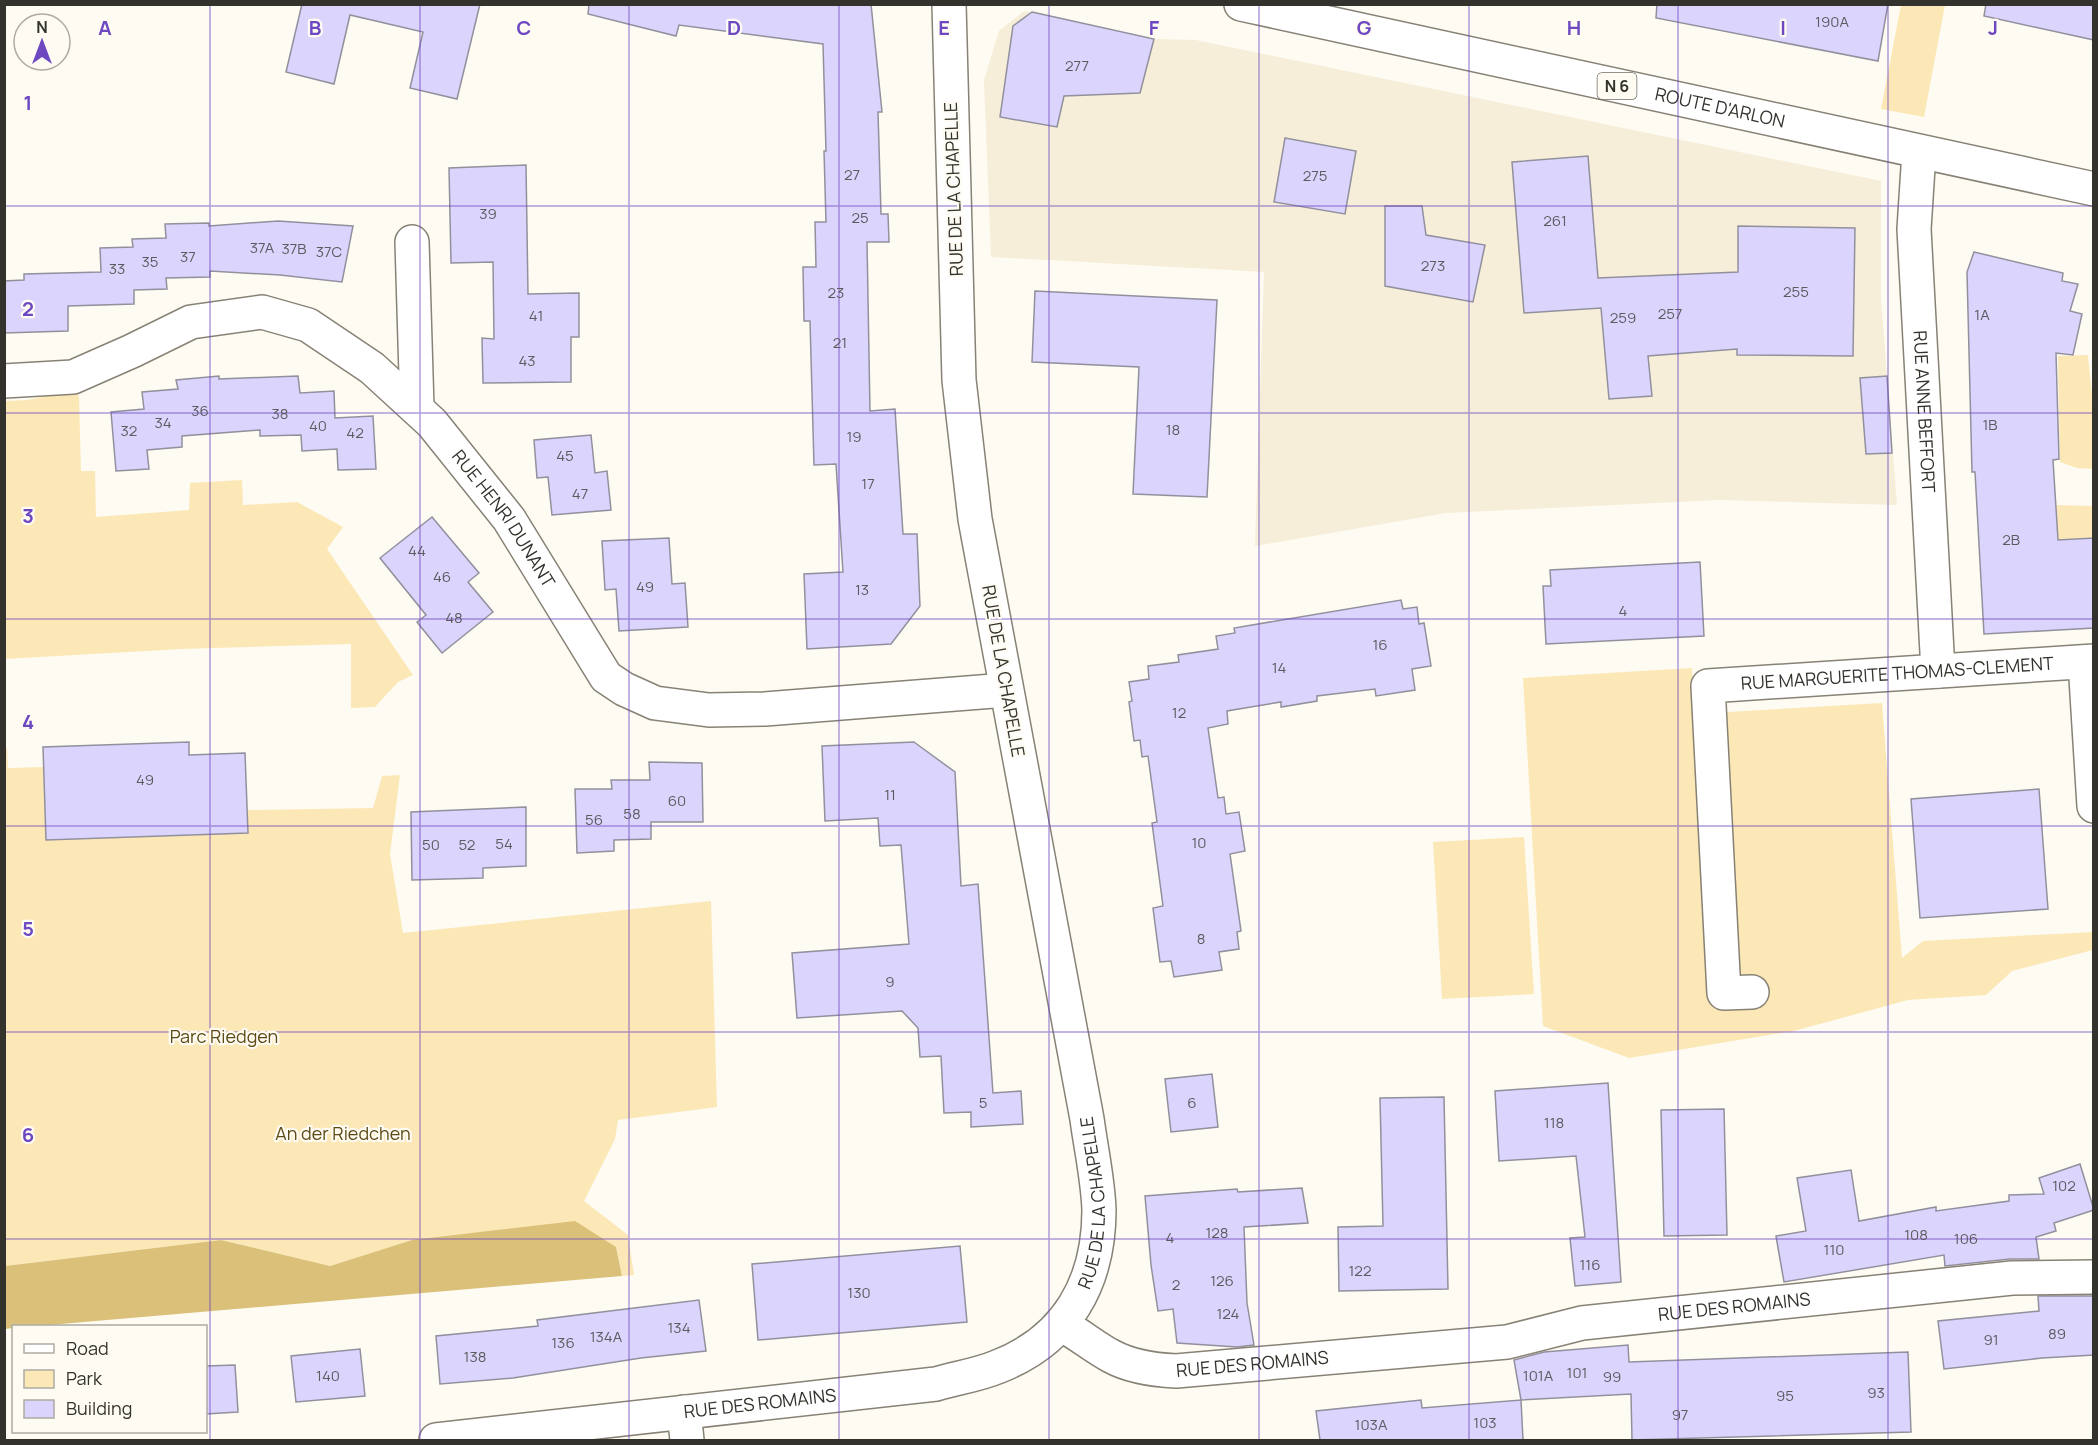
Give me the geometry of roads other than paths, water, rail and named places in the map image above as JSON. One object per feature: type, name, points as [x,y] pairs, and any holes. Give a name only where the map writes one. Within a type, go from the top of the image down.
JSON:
[{"type":"street","name":"RUE DE LA CHAPELLE","points":[[950,4],[959,380],[975,519],[1087,1119],[1099,1208],[1096,1248],[1089,1276],[1078,1300],[1062,1325]]},
{"type":"street","name":"ROUTE D'ARLON","points":[[1241,4],[2094,189]]},
{"type":"street","name":"RUE ANNE BEFFORT","points":[[1919,152],[1914,229],[1938,671]]},
{"type":"street","points":[[412,242],[417,408]]},
{"type":"street","name":"RUE HENRI DUNANT","points":[[4,381],[73,377],[191,322],[262,312],[308,324],[372,368],[432,423],[509,519],[606,677],[624,689],[656,703],[709,710],[765,709],[1006,690]]},
{"type":"street","name":"RUE MARGUERITE THOMAS-CLEMENT","points":[[1752,992],[1724,993],[1708,686],[2090,662],[2094,806]]},
{"type":"street","name":"RUE DES ROMAINS","points":[[436,1440],[686,1426],[936,1384],[997,1368],[1031,1351],[1062,1325],[1111,1356],[1157,1371],[1176,1371],[1507,1342],[1582,1323],[2012,1278],[2094,1277]]},
{"type":"park label","name":"Parc Riedgen","points":[[224,1037]]},
{"type":"park label","name":"An der Riedchen","points":[[343,1134]]}]
